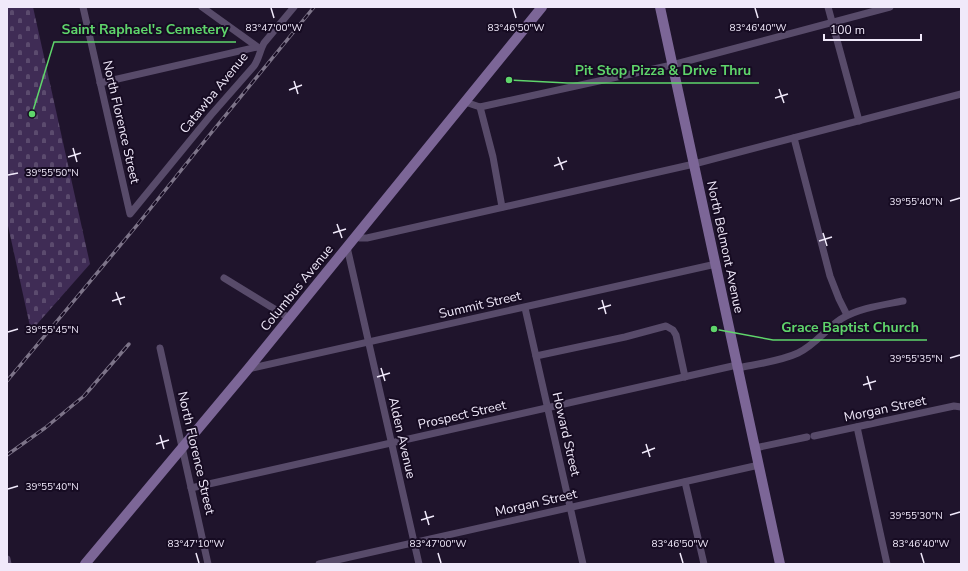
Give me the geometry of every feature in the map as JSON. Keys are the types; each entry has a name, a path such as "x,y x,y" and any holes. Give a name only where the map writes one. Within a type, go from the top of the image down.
{"street":[{"name":"North Florence Street","path":"83,7 130,214 148,192"},
{"path":"202,7 259,48"},
{"name":"Catawba Avenue","path":"148,192 211,115 254,66 259,57 259,48 294,7"},
{"name":"Columbus Avenue","path":"85,564 248,369 542,7"},
{"name":"North Belmont Avenue","path":"660,7 739,367 780,564"},
{"path":"828,7 859,121"},
{"path":"465,102 480,107 672,65 890,7"},
{"path":"100,83 259,48"},
{"path":"356,236 360,238 367,238 694,164 961,94"},
{"path":"480,107 493,157 502,207"},
{"path":"794,138 830,276 847,315 903,301"},
{"name":"Alden Avenue","path":"347,247 418,564"},
{"name":"Summit Street","path":"248,369 716,264"},
{"path":"224,278 289,318"},
{"name":"Howard Street","path":"525,308 583,564"},
{"name":"Prospect Street","path":"191,488 685,377 797,354 816,342 847,315"},
{"path":"536,356 624,337 666,326 673,330 676,335 685,377"},
{"name":"North Florence Street","path":"160,348 208,564"},
{"name":"Morgan Street","path":"755,448 954,406 961,406"},
{"path":"857,427 887,564"},
{"name":"Morgan Street","path":"319,564 759,465"},
{"path":"685,482 704,564"},
{"path":"7,559 8,564"}],"green space":[{"path":"7,7 33,7 90,264 31,331 7,221"}],"railway":[{"path":"7,381 138,224 314,7"},
{"path":"7,455 45,428 84,396 129,344"}],"place":[{"name":"Pit Stop Pizza & Drive Thru","path":"509,80"},
{"name":"Saint Raphael's Cemetery","path":"32,114"},
{"name":"Grace Baptist Church","path":"714,329"}]}
